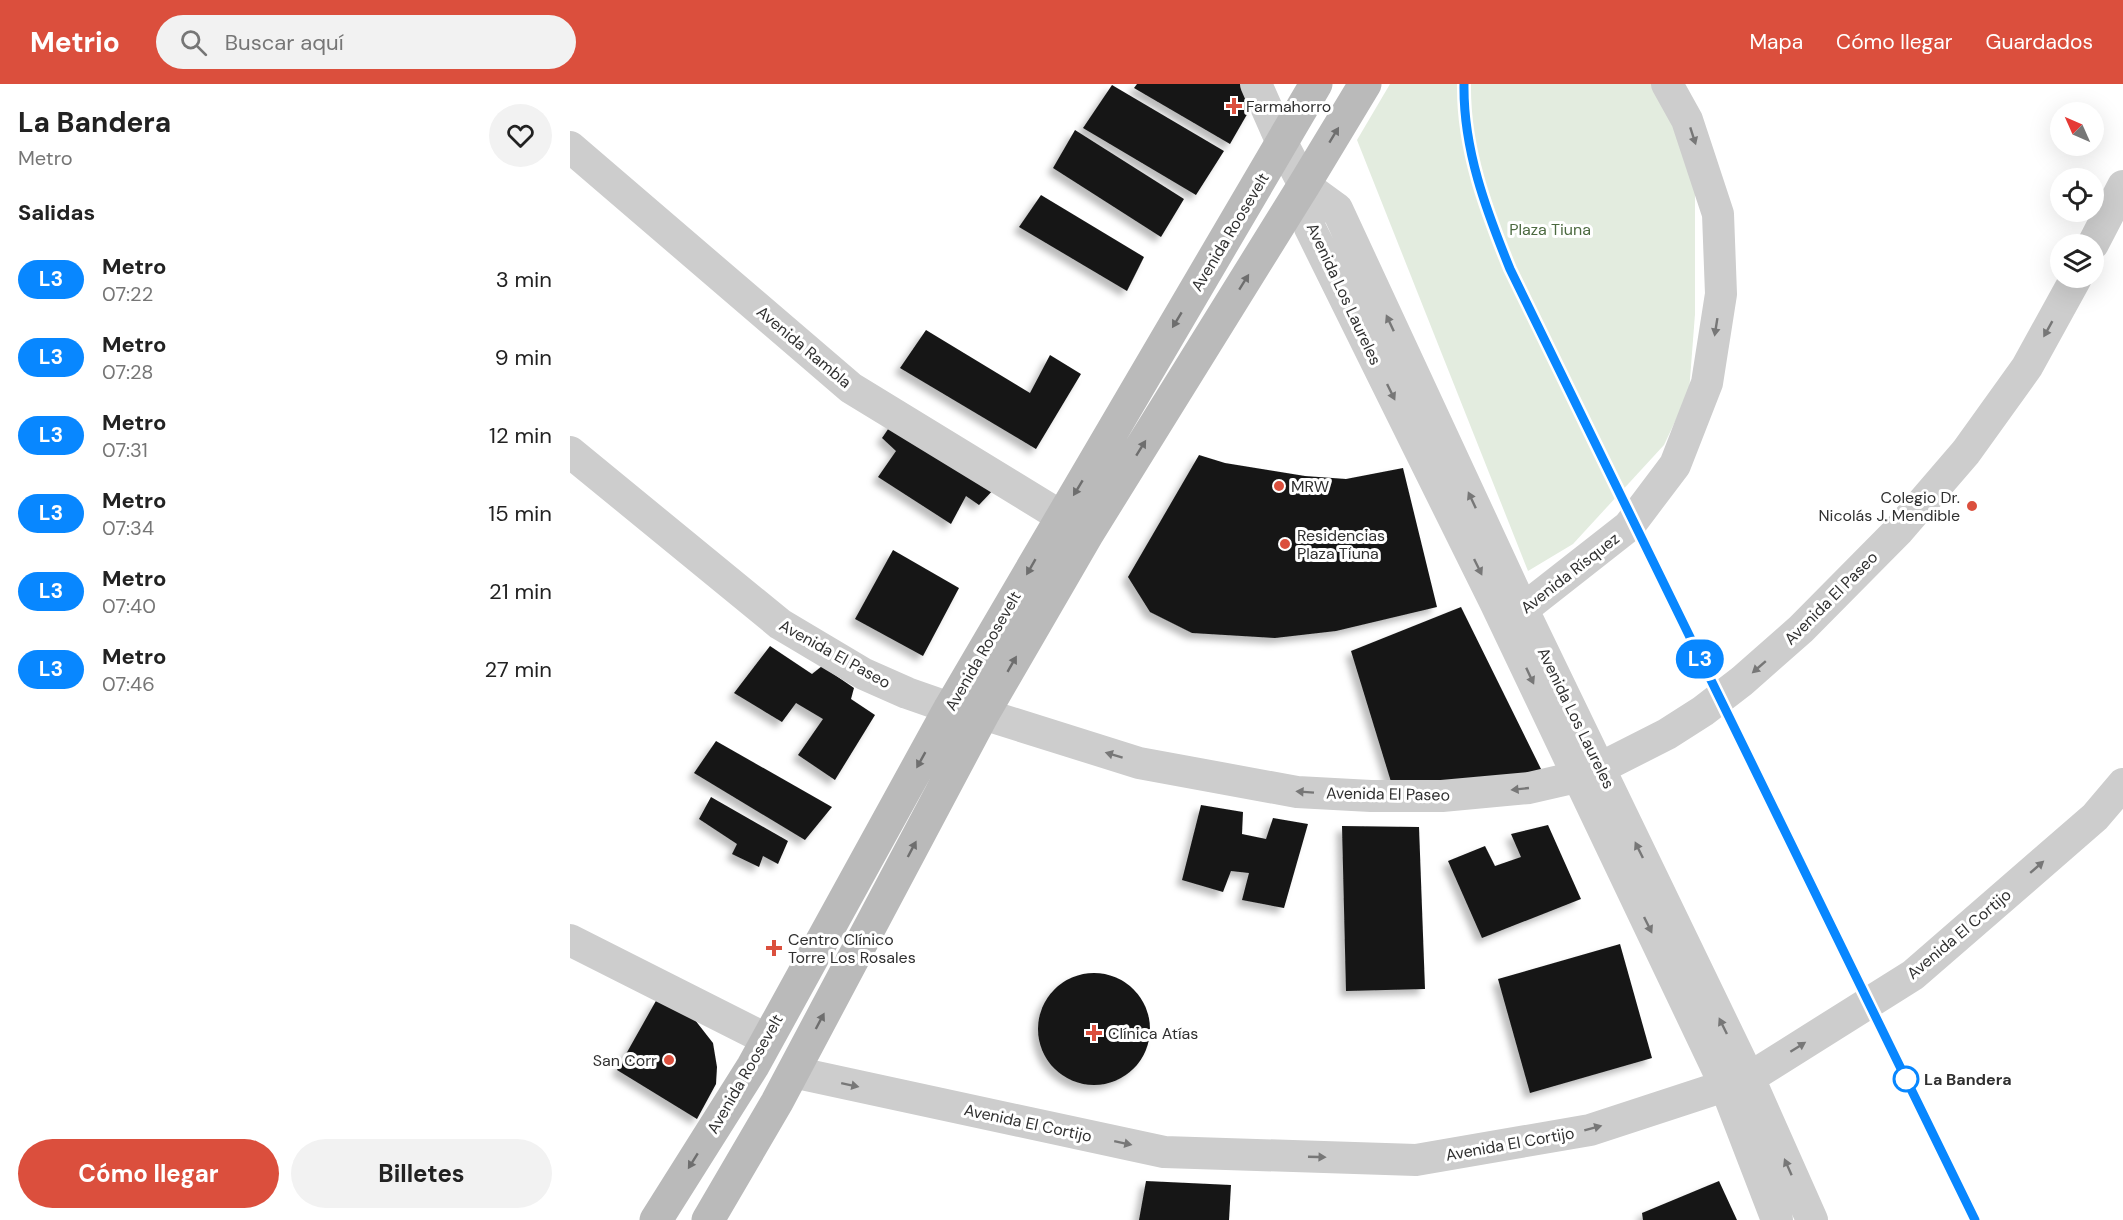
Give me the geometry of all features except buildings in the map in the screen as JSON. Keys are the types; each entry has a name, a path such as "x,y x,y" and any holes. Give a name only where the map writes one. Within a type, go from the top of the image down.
{"street":[{"path":"1256,84 1282,143"},
{"name":"Avenida Roosevelt","path":"656,1220 759,1052 950,708 1316,84"},
{"name":"Avenida Roosevelt","path":"708,1220 793,1072 983,714 1088,533 1365,84"},
{"name":"Avenida Rísquez","path":"1514,617 1629,526 1675,465 1707,383 1721,294 1718,214 1687,120 1667,84"},
{"name":"Avenida Los Laureles","path":"1282,143 1304,185 1310,228 1514,617 1737,1082 1812,1220"},
{"name":"Avenida Rambla","path":"570,147 851,388 1088,533"},
{"path":"2098,234 2123,186"},
{"name":"Avenida El Paseo","path":"570,452 780,624 864,674 907,693 950,708 983,714 1140,763 1297,792 1371,796 1442,796 1528,788 1589,773 1667,734 1703,711 1774,653 1853,578 1898,531 1966,452 2027,367 2070,288"},
{"name":"Avenida El Cortijo","path":"793,1072 1164,1152 1416,1160 1590,1130 1737,1082 1913,975 2095,817 2123,784"},
{"path":"570,940 759,1052 743,1127"},
{"path":"688,1220 743,1127 793,1072"},
{"name":"Avenida Los Laureles","path":"1737,1082 1778,1220"}],"green space":[{"name":"Plaza Tiuna","path":"1390,84 1662,84 1695,189 1695,314 1689,392 1664,445 1573,544 1528,571 1357,140"}],"metro line":[{"name":"L3","path":"1464,84 1464,103 1471,153 1486,209 1510,269 1975,1220"}],"place":[{"name":"Farmahorro","path":"1234,106"},
{"name":"MRW","path":"1279,486"},
{"name":"Colegio Dr. Nicolás J. Mendible","path":"1972,506"},
{"name":"Residencias Plaza Tiuna","path":"1285,544"},
{"name":"Centro Clínico Torre Los Rosales","path":"774,948"},
{"name":"Clínica Atías","path":"1094,1033"},
{"name":"San Corr","path":"669,1060"},
{"name":"La Bandera","path":"1906,1079"}]}
